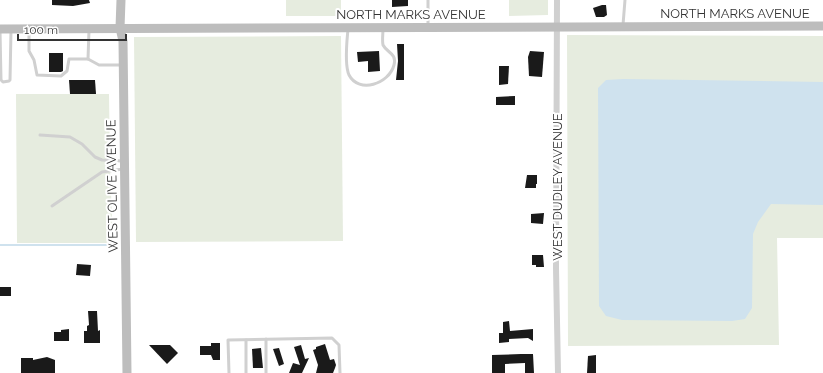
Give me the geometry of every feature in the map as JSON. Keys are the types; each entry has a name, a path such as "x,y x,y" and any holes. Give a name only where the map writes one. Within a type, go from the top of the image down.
{"main road":[{"name":"WEST OLIVE AVENUE","path":"121,0 120,28 123,41 127,373"},
{"name":"NORTH MARKS AVENUE","path":"0,29 823,26"}],"street":[{"name":"WEST DUDLEY AVENUE","path":"557,0 556,268 558,373"}],"lane":[{"path":"428,0 428,27"},
{"path":"623,26 625,0"},
{"path":"348,27 348,71 354,81 365,85 382,82 387,78 394,64 392,53 387,50 383,44 383,27"},
{"path":"0,29 1,80 3,82 9,82 10,80 11,29"},
{"path":"29,29 29,51 34,60 37,75 61,76 67,71 69,59 88,59 99,65 123,65"},
{"path":"88,59 89,29"},
{"path":"40,135 70,137 82,144 95,157 125,165"},
{"path":"52,206 102,172 125,165"},
{"path":"228,373 228,340 332,338 339,345 340,373"},
{"path":"266,339 266,373"},
{"path":"246,340 246,373"}],"shaded area":[{"path":"286,0 341,0 341,16 286,16"},
{"path":"509,0 548,0 548,15 509,16"},
{"path":"567,35 823,36 823,238 777,238 779,345 568,346"},
{"path":"341,36 343,241 136,242 134,37"},
{"path":"16,94 109,94 113,243 17,243"}],"water":[{"path":"606,80 823,82 823,205 771,204 758,222 753,234 752,308 745,319 732,321 622,320 606,316 599,306 598,88"}],"building":[{"path":"52,0 89,0 90,3 73,6 52,5"},
{"path":"392,0 408,0 408,6 392,7"},
{"path":"606,5 607,15 604,17 596,17 593,8"},
{"path":"397,44 404,44 404,80 396,80 398,61"},
{"path":"379,51 380,71 368,72 368,61 358,62 357,52"},
{"path":"530,51 544,52 542,77 529,76 528,57"},
{"path":"49,53 63,53 63,71 49,72"},
{"path":"499,66 509,66 508,84 499,85"},
{"path":"69,80 95,80 96,94 70,94"},
{"path":"515,96 515,105 496,105 496,97"},
{"path":"527,175 537,175 536,188 525,188"},
{"path":"544,213 543,224 531,223 531,214"},
{"path":"532,255 543,255 544,267 536,267 536,265 532,265"},
{"path":"77,264 91,265 90,276 76,275"},
{"path":"0,287 11,287 11,296 0,296"},
{"path":"88,311 97,311 98,331 100,330 100,343 84,343 84,331 87,331 87,326 89,325"},
{"path":"509,321 510,331 533,329 533,341 528,338 509,339 509,342 499,343 499,333 503,333 503,322"},
{"path":"69,329 69,341 54,341 54,332 61,332 61,330"},
{"path":"211,343 220,343 220,360 213,360 211,355 200,355 200,346 211,346"},
{"path":"325,344 330,360 334,359 336,365 333,373 316,373 318,365 313,350 316,349 316,347"},
{"path":"149,345 170,345 178,353 167,364"},
{"path":"301,345 305,359 309,358 302,373 289,373 293,363 300,365 294,347"},
{"path":"261,348 263,368 253,368 252,349"},
{"path":"279,348 284,364 279,366 273,349"},
{"path":"533,354 534,373 525,373 525,363 505,364 505,373 492,373 492,355"},
{"path":"596,355 596,373 587,373 588,356"},
{"path":"47,357 55,360 55,373 21,373 21,358 33,358 33,360"}],"waterway":[{"path":"0,245 112,245"}]}
